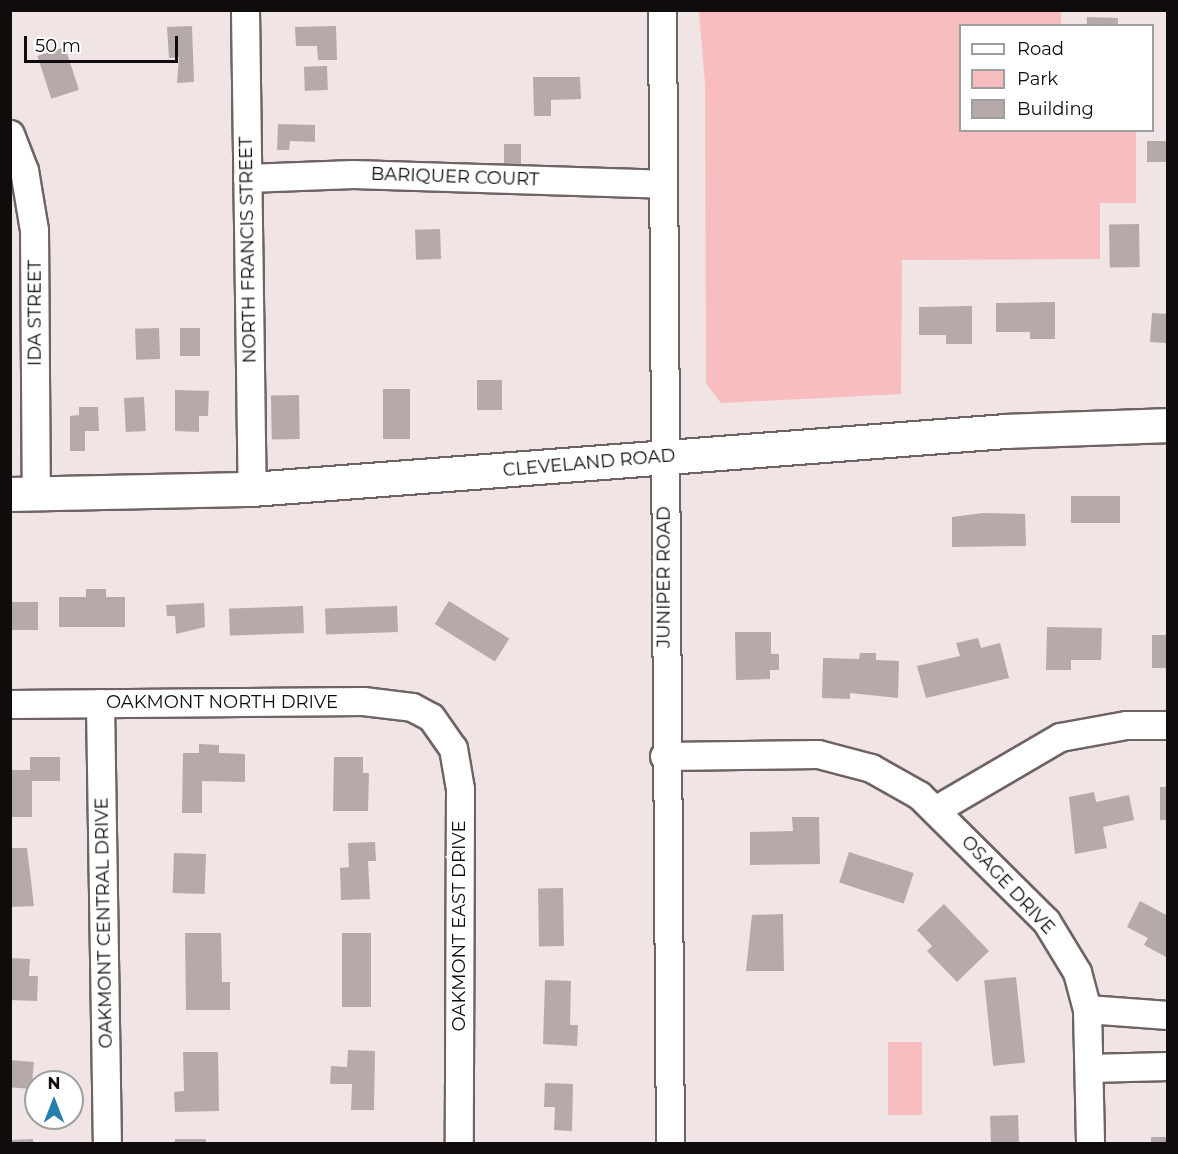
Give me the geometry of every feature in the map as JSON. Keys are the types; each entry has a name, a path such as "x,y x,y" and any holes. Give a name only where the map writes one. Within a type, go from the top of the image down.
{"main road":[{"name":"CLEVELAND ROAD","path":"23,494 252,489 1006,431 1167,425"}],"street":[{"name":"NORTH FRANCIS STREET","path":"245,10 252,489"},
{"name":"JUNIPER ROAD","path":"662,10 664,756 670,1143"},
{"name":"IDA STREET","path":"10,134 24,170 34,230 23,494"},
{"name":"BARIQUER COURT","path":"247,178 352,174 663,184"},
{"name":"OAKMONT NORTH DRIVE","path":"10,704 363,701 412,707 431,717"},
{"name":"OAKMONT CENTRAL DRIVE","path":"100,703 107,1143"},
{"name":"OAKMONT EAST DRIVE","path":"431,717 453,748 460,789 459,1143"},
{"path":"935,810 1060,737 1126,725 1167,725"},
{"name":"OSAGE DRIVE","path":"664,756 790,753 838,758 894,779 935,810 1046,921 1077,972 1087,1009 1090,1143"},
{"path":"1087,1009 1167,1016"},
{"path":"1089,1068 1167,1066"}],"green space":[{"path":"699,11 1061,11 1061,24 959,24 959,132 1136,132 1136,203 1100,203 1100,259 902,260 901,394 721,403 706,383 705,84"},
{"path":"888,1042 922,1042 922,1115 888,1115"}],"building":[{"path":"1087,17 1118,18 1118,24 1087,24"},
{"path":"192,26 194,82 177,83 179,57 169,58 167,27"},
{"path":"336,26 337,60 318,60 317,46 296,46 295,27"},
{"path":"65,47 79,90 51,99 37,56"},
{"path":"327,66 328,90 305,91 304,67"},
{"path":"533,77 580,77 581,99 551,100 551,116 534,116"},
{"path":"278,124 315,125 315,142 290,141 289,150 277,150"},
{"path":"1147,141 1168,141 1168,162 1147,162"},
{"path":"504,144 521,144 521,165 504,165"},
{"path":"1139,224 1140,267 1110,268 1109,225"},
{"path":"440,229 441,259 416,260 415,230"},
{"path":"1055,302 1055,339 1030,339 1030,332 996,332 996,303"},
{"path":"972,306 972,344 946,344 946,335 919,335 919,307"},
{"path":"1152,313 1168,314 1166,343 1150,342"},
{"path":"159,328 160,359 136,360 135,329"},
{"path":"180,328 200,328 200,356 180,356"},
{"path":"477,380 502,380 502,410 477,410"},
{"path":"383,389 410,389 410,439 383,439"},
{"path":"175,390 209,391 208,416 199,416 199,432 175,431"},
{"path":"271,395 299,395 300,439 272,439"},
{"path":"144,397 146,431 126,432 124,398"},
{"path":"79,407 98,407 99,431 85,431 85,451 70,451 70,416 79,415"},
{"path":"1071,496 1120,496 1120,523 1071,523"},
{"path":"983,513 1025,514 1026,546 952,547 952,517"},
{"path":"86,589 106,589 106,597 125,597 125,627 59,627 59,597 86,597"},
{"path":"449,601 509,639 495,662 435,624"},
{"path":"10,602 38,602 38,630 10,630"},
{"path":"204,603 205,627 176,634 175,616 167,616 166,605"},
{"path":"303,606 304,633 230,636 229,609"},
{"path":"397,606 398,632 326,634 325,609"},
{"path":"1047,627 1102,628 1101,660 1071,660 1071,670 1046,670"},
{"path":"735,632 771,632 771,654 779,654 779,670 770,670 770,679 736,680"},
{"path":"1152,635 1168,635 1168,668 1152,668"},
{"path":"978,638 981,648 1000,643 1009,678 926,698 917,666 960,656 956,643"},
{"path":"860,653 876,653 876,660 899,661 898,698 850,693 850,699 822,698 823,658 859,659"},
{"path":"199,744 219,745 219,753 245,754 245,782 202,781 202,813 182,813 183,753 199,753"},
{"path":"30,757 60,757 60,781 32,781 32,817 10,817 10,770 30,770"},
{"path":"334,757 363,757 363,773 369,773 368,811 333,811"},
{"path":"1160,787 1168,787 1168,820 1160,820"},
{"path":"1094,792 1096,802 1129,795 1134,820 1103,827 1107,848 1075,854 1069,797"},
{"path":"792,817 819,817 820,864 750,865 750,832 793,831"},
{"path":"375,842 376,861 368,861 370,899 341,900 340,868 349,867 348,843"},
{"path":"10,848 27,848 34,906 10,907"},
{"path":"849,852 914,873 904,903 839,882"},
{"path":"174,853 206,854 205,894 173,893"},
{"path":"538,888 563,888 564,946 539,946"},
{"path":"1140,901 1168,916 1168,958 1144,945 1148,938 1127,927"},
{"path":"944,904 989,951 957,982 927,951 932,946 917,930"},
{"path":"783,914 784,971 746,971 752,915"},
{"path":"185,933 221,933 222,982 230,982 230,1010 186,1010"},
{"path":"342,933 371,933 371,1007 342,1007"},
{"path":"10,958 30,959 29,976 38,976 37,1001 10,1000"},
{"path":"1016,977 1025,1063 993,1066 984,980"},
{"path":"545,980 571,981 570,1025 578,1025 577,1046 543,1044"},
{"path":"348,1050 375,1051 374,1110 351,1110 352,1084 330,1084 331,1066 347,1067"},
{"path":"183,1052 218,1052 219,1111 175,1112 174,1092 184,1091"},
{"path":"10,1060 34,1062 33,1070 24,1070 24,1088 10,1087"},
{"path":"545,1083 573,1084 572,1131 554,1130 555,1107 544,1107"},
{"path":"1018,1115 1019,1144 991,1144 990,1116"},
{"path":"1151,1137 1168,1137 1168,1144 1151,1144"},
{"path":"33,1139 33,1144 10,1144 10,1140"},
{"path":"175,1139 206,1139 206,1144 175,1144"}]}
